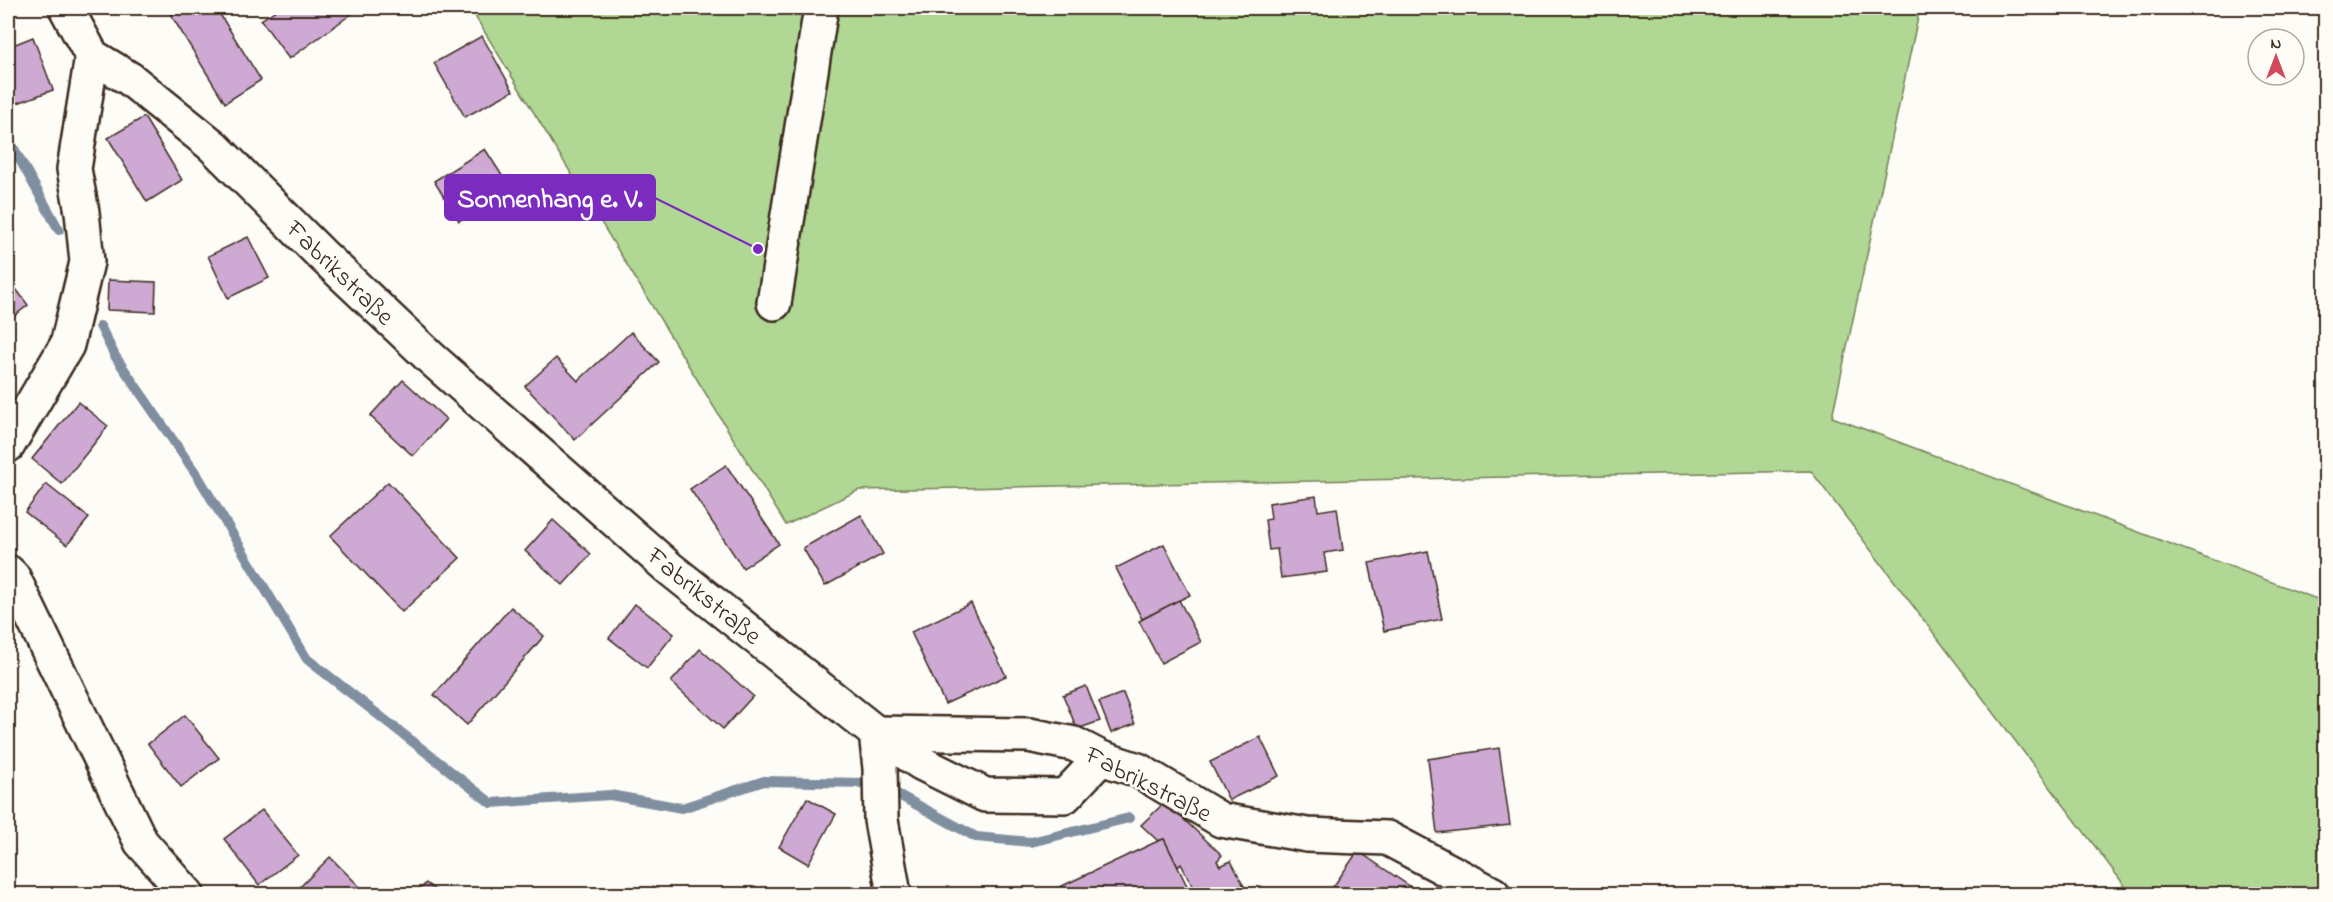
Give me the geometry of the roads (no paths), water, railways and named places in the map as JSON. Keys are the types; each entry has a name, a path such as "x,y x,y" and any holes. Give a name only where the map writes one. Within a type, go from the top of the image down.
{"street":[{"path":"8,445 67,345 87,262 82,212 74,169 92,56 66,8"},
{"path":"774,303 821,8"},
{"name":"Fabrikstraße","path":"92,56 130,79 213,146 321,254 432,359 669,568 876,733 1029,735 1074,744 1101,758 1138,770 1221,820 1307,835 1387,838 1493,894"},
{"path":"8,572 70,691 141,843 187,894"},
{"path":"876,733 921,763 985,795 1065,796 1101,758"},
{"path":"876,733 880,768 880,820 894,894"}],"waterway":[{"path":"8,138 59,230"},
{"path":"100,326 115,356 199,478 307,659 491,803 610,795 682,808 764,781 864,783 897,794 976,837 1031,842 1129,818"}],"place":[{"name":"Sonnenhang e. V.","path":"758,249"}]}
